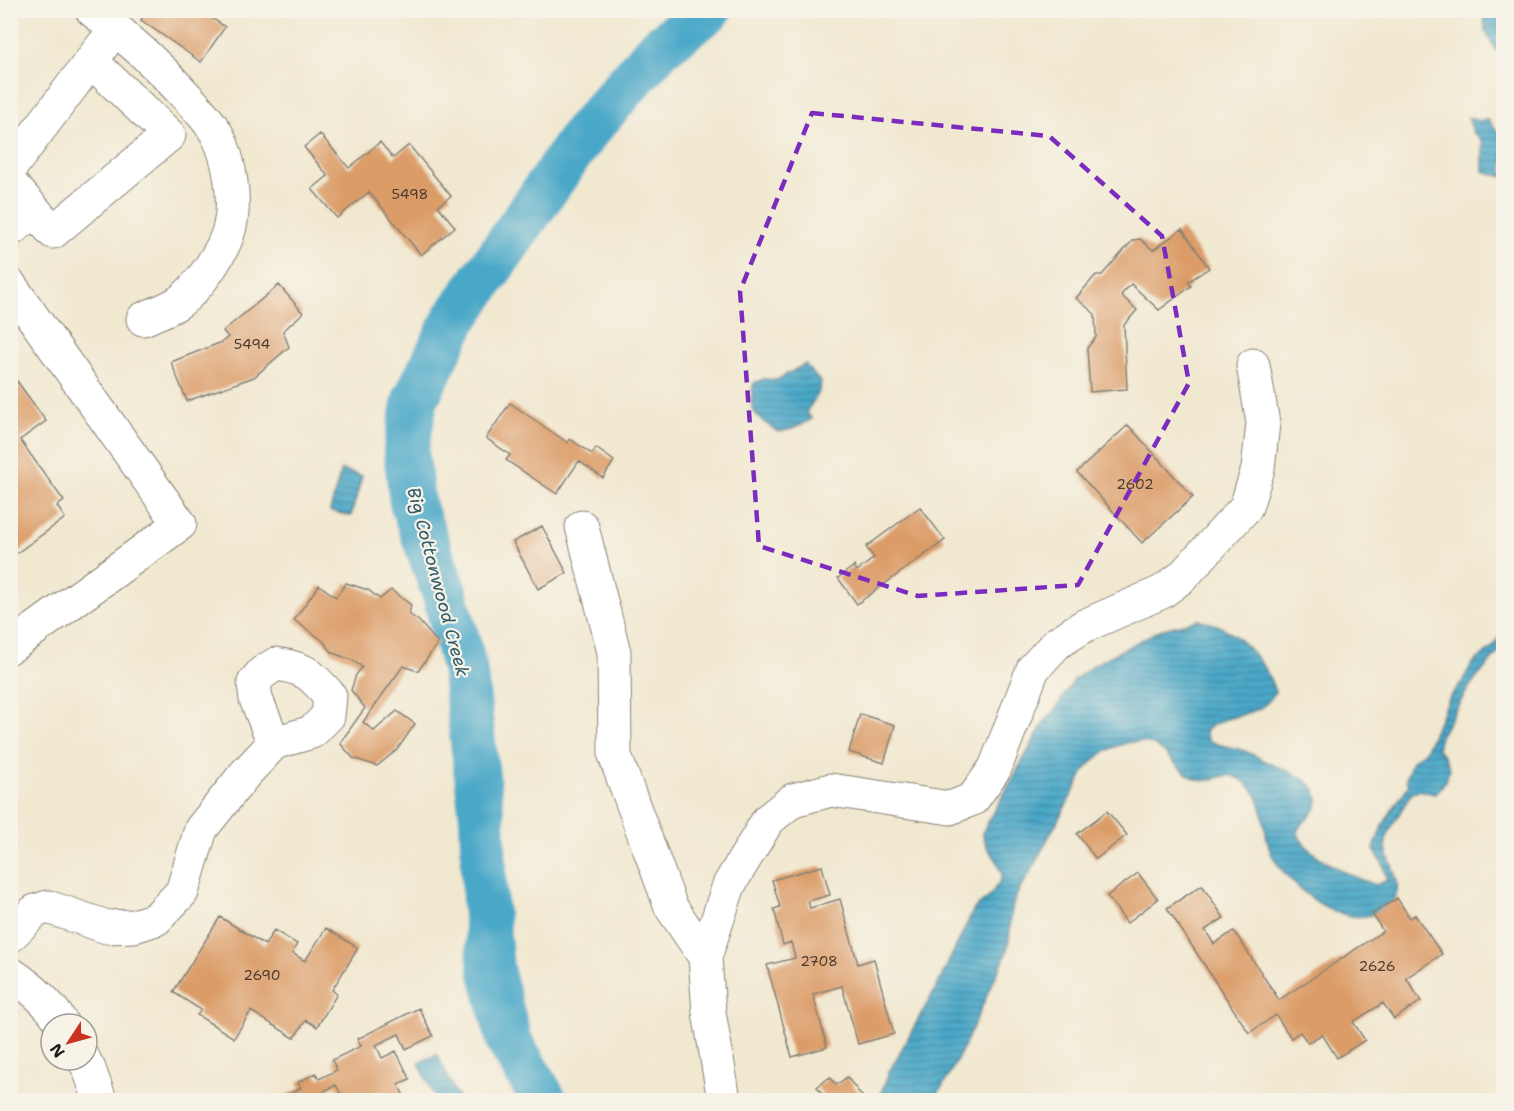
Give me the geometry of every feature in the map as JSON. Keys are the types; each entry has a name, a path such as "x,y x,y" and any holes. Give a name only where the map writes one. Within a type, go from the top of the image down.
{"street":[{"path":"10,168 91,61 104,19 169,77 203,115 219,137 228,168 234,200 230,227 200,282 177,303 143,319"},
{"path":"10,183 23,221 53,232 169,135 91,61"},
{"path":"10,285 180,524 10,647"},
{"path":"724,1101 709,1012 705,957 729,885 768,820 793,800 831,790 950,808 973,798 995,768 1033,669 1057,643 1084,626 1162,592 1182,577 1246,507 1258,469 1263,423 1254,365"},
{"path":"582,527 614,652 615,756 671,907 705,957"},
{"path":"10,936 35,911 48,907 107,927 134,926 156,919 182,892 201,829 245,774 274,743"},
{"path":"10,974 23,982 53,1012"},
{"path":"90,1072 100,1101"}],"highlighted area":[{"path":"812,113 1049,136 1162,236 1189,383 1078,585 918,596 759,546 740,291"}],"water":[{"path":"1487,11 1503,11 1503,61 1486,30 1484,23"},
{"path":"1468,117 1478,121 1488,119 1497,131 1501,133 1503,131 1503,177 1483,171 1483,142 1473,132"},
{"path":"805,364 821,383 818,394 806,412 812,419 792,429 778,432 764,422 752,407 754,383 764,379 777,380"},
{"path":"341,470 362,476 351,516 330,511"},
{"path":"1198,620 1223,628 1246,646 1264,668 1275,692 1269,701 1252,712 1214,724 1205,731 1208,740 1239,749 1307,782 1317,794 1318,801 1315,809 1297,831 1301,840 1309,849 1330,864 1376,885 1388,880 1382,862 1374,850 1388,816 1409,785 1406,779 1412,761 1425,751 1450,697 1472,664 1493,647 1503,630 1503,647 1469,687 1440,736 1437,748 1450,769 1444,783 1434,794 1419,790 1412,793 1389,832 1387,853 1397,887 1396,896 1391,905 1379,913 1357,916 1342,914 1327,908 1301,890 1272,855 1259,802 1250,787 1242,780 1235,776 1203,781 1196,779 1152,745 1143,742 1123,744 1103,753 1086,768 1018,893 1012,909 1007,950 1003,961 956,1062 934,1100 878,1100 889,1072 938,984 974,909 988,898 1001,880 1002,874 996,859 988,849 982,833 1045,721 1053,713 1074,680 1094,665 1160,630"},
{"path":"437,1054 459,1100 436,1100 419,1063"}],"building":[{"path":"147,10 213,10 209,16 225,27 201,62 141,20"},
{"path":"320,134 349,168 380,142 393,158 409,145 451,196 438,206 455,227 421,255 369,192 337,218 312,189 328,176 304,147"},
{"path":"1182,229 1209,268 1188,282 1191,286 1159,310 1131,284 1121,295 1137,310 1124,325 1127,389 1090,392 1087,348 1096,337 1095,314 1076,298 1096,275 1102,275 1133,240 1140,239 1153,250"},
{"path":"279,285 303,313 283,331 289,347 254,377 187,401 171,362 222,342 228,337 223,331"},
{"path":"17,381 46,421 20,440 64,501 57,506 65,518 10,558 10,385"},
{"path":"510,403 568,443 570,439 592,454 596,448 614,461 603,478 579,461 557,494 506,460 510,455 486,438"},
{"path":"1128,425 1193,497 1142,543 1077,472"},
{"path":"920,507 945,540 857,604 838,578 854,566 857,571 874,558 866,547"},
{"path":"542,526 567,573 538,589 513,542"},
{"path":"346,583 368,590 380,599 391,590 411,605 409,614 419,621 438,643 418,671 403,666 363,722 374,731 397,711 415,724 397,750 377,766 353,758 340,743 365,708 351,690 356,675 362,667 352,660 333,653 322,640 294,620 319,585 336,597"},
{"path":"860,714 895,725 884,763 849,752"},
{"path":"1107,811 1127,835 1096,859 1077,834"},
{"path":"822,866 830,895 808,901 810,908 840,899 858,964 874,959 894,1034 858,1044 842,986 813,994 827,1047 792,1057 767,965 795,958 791,942 783,945 774,909 780,907 772,880"},
{"path":"1138,873 1158,899 1127,923 1107,896"},
{"path":"1202,885 1224,918 1205,930 1214,944 1234,931 1279,1000 1383,931 1372,914 1397,898 1410,918 1415,915 1442,954 1406,978 1421,1001 1394,1019 1383,1003 1353,1022 1365,1040 1337,1058 1322,1034 1308,1043 1300,1032 1291,1038 1276,1015 1249,1033 1167,908"},
{"path":"220,917 265,945 274,930 297,944 292,953 305,961 326,928 358,948 332,990 337,994 317,1027 306,1020 294,1038 251,1011 234,1038 197,1015 201,1010 173,992"},
{"path":"419,1008 433,1036 406,1049 399,1034 376,1045 382,1058 396,1051 410,1079 398,1084 406,1100 344,1100 336,1085 324,1091 329,1100 276,1100 301,1088 298,1082 316,1073 319,1079 337,1070 332,1060 361,1046 357,1039"},
{"path":"830,1077 836,1085 847,1077 865,1100 816,1100 823,1095 817,1087"}],"waterway":[{"name":"Big Cottonwood Creek","path":"544,1100 509,1041 491,969 485,904 482,818 464,666 445,595 412,502 406,450 415,400 455,319 584,134 658,49 709,10"}]}
